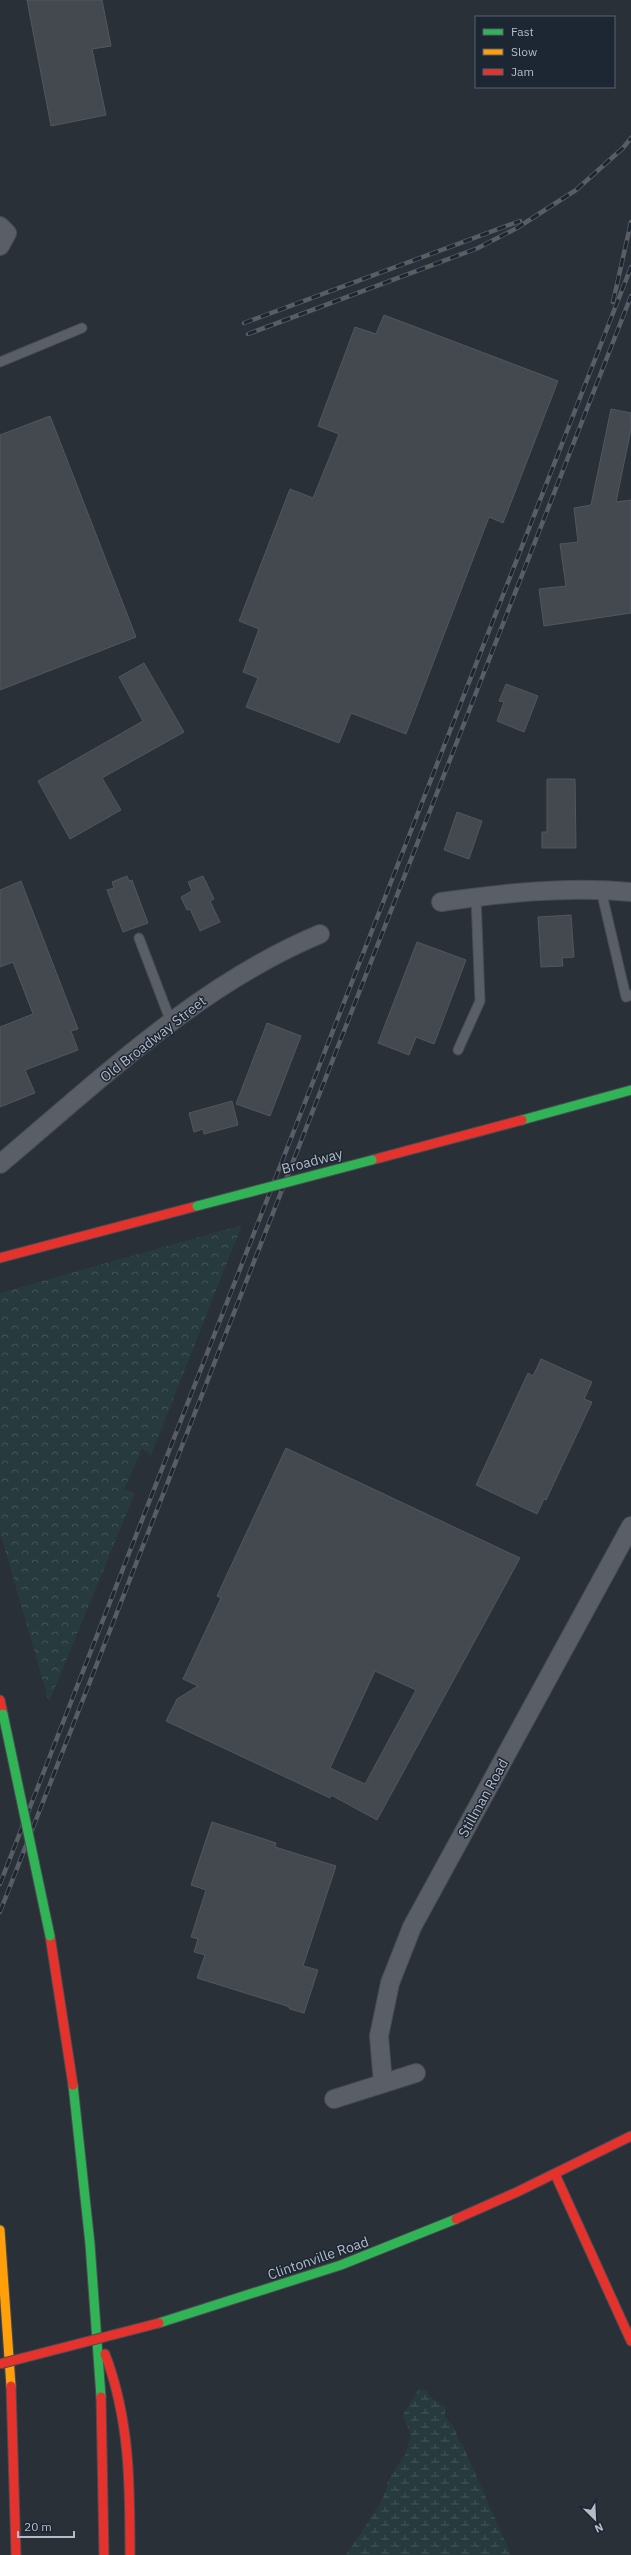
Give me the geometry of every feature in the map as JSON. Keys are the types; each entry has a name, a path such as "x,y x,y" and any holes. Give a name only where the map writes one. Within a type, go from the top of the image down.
{"main road":[{"name":"Broadway","path":"0,1258 631,1090"},
{"path":"0,1700 50,1936 80,2132 99,2342 104,2555"},
{"name":"Clintonville Road","path":"0,2364 159,2323 234,2301 365,2256 464,2216 555,2174 631,2136"},
{"path":"555,2174 631,2341"},
{"path":"0,2230 10,2365 16,2555"},
{"path":"99,2342 118,2385 125,2420 130,2555"}],"street":[{"path":"441,902 537,891 601,890 631,892"},
{"name":"Old Broadway Street","path":"0,1164 171,1022 256,965 320,934"},
{"name":"Stillman Road","path":"384,2083 379,2036 390,1983 412,1927 631,1526"},
{"path":"334,2099 416,2073"}],"lane":[{"path":"0,362 82,328"},
{"path":"601,890 626,997 631,995"},
{"path":"458,1050 480,1001 476,897"},
{"path":"139,938 171,1022"}],"green space":[{"path":"242,1225 151,1455 142,1449 124,1489 135,1493 49,1702 0,1532 0,1293"},
{"path":"421,2389 427,2391 430,2397 445,2407 445,2417 454,2427 458,2439 464,2448 511,2555 346,2555 384,2496 388,2481 405,2455 411,2436 403,2415 418,2390"}],"building":[{"path":"27,0 102,0 111,46 92,49 106,115 51,126"},
{"path":"384,315 558,381 503,523 489,517 406,734 351,713 339,743 246,707 258,678 243,672 259,629 239,621 290,489 313,498 339,434 318,426 355,327 376,334"},
{"path":"611,409 631,413 631,429 616,502 631,500 631,613 544,626 539,589 566,586 560,544 578,542 574,508 591,505"},
{"path":"50,416 136,637 0,690 0,435"},
{"path":"144,663 184,732 102,778 121,810 70,839 38,781 143,721 119,677"},
{"path":"506,684 538,696 524,732 497,721 504,702 499,701"},
{"path":"547,779 575,779 576,848 542,848 542,832 547,832"},
{"path":"457,812 482,821 469,859 444,850"},
{"path":"127,876 129,881 132,880 148,923 123,932 107,890 114,888 112,882"},
{"path":"203,876 214,899 210,901 220,922 200,931 190,909 187,910 181,897 192,891 188,882"},
{"path":"21,881 78,1029 71,1031 78,1050 25,1070 35,1093 0,1107 0,1027 33,1014 13,962 0,967 0,890"},
{"path":"571,915 574,957 562,958 563,966 541,967 538,917"},
{"path":"417,942 466,960 434,1044 416,1037 409,1055 378,1043"},
{"path":"267,1023 301,1036 270,1116 236,1104"},
{"path":"232,1101 238,1125 204,1134 203,1129 194,1132 189,1113"},
{"path":"541,1359 592,1382 584,1399 592,1402 546,1500 544,1499 537,1514 476,1485 528,1373 533,1376"},
{"path":"286,1448 520,1558 377,1820 331,1795 330,1798 166,1721 177,1699 198,1686 183,1679 221,1598 217,1596","holes":["375,1671 416,1690 365,1784 330,1768"]},
{"path":"212,1822 276,1843 275,1847 336,1866 303,1966 318,1970 304,2013 290,2009 287,2006 197,1978 205,1955 194,1952 198,1939 191,1937 206,1890 191,1885"}],"railway":[{"path":"248,334 478,248 517,228 576,190 623,148 631,138"},
{"path":"244,323 520,221"},
{"path":"613,302 631,222"},
{"path":"0,1884 631,267"},
{"path":"0,1912 631,296"}],"traffic: fast":[{"path":"522,1120 631,1090"},
{"path":"197,1206 372,1160"},
{"path":"3,1714 50,1936"},
{"path":"73,2085 90,2244 101,2397"},
{"path":"159,2323 341,2265 456,2219"}],"traffic: slow":[{"path":"0,2230 11,2386"}],"traffic: jam":[{"path":"372,1160 522,1120"},
{"path":"0,1258 197,1206"},
{"path":"0,1700 3,1714"},
{"path":"50,1936 73,2085"},
{"path":"456,2219 517,2192 631,2136"},
{"path":"555,2174 631,2341"},
{"path":"0,2364 159,2323"},
{"path":"105,2354 113,2378 124,2428 129,2478 130,2555"},
{"path":"11,2386 16,2555"},
{"path":"101,2397 104,2555"}]}
